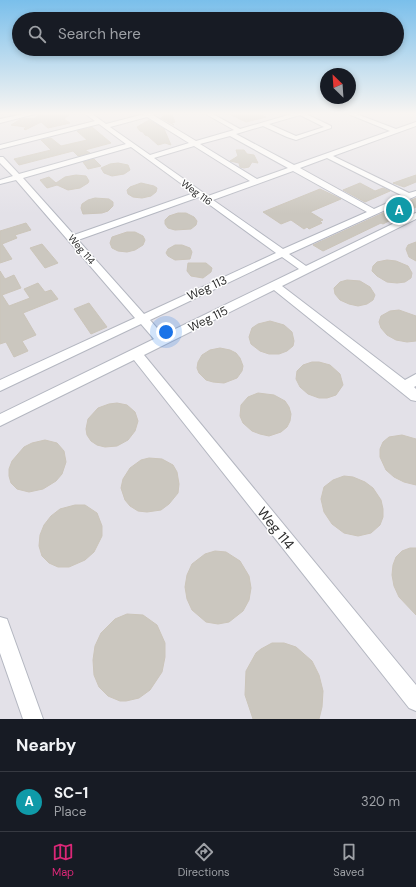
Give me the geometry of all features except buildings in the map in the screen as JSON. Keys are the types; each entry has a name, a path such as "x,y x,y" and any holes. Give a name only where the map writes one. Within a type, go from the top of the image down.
{"lane":[{"path":"0,182 126,147"},
{"name":"Weg 116","path":"134,147 307,271"},
{"path":"149,157 185,147"},
{"path":"198,147 255,181"},
{"path":"253,147 374,212"},
{"path":"72,239 255,181 353,147"},
{"path":"328,156 413,194"},
{"name":"Weg 114","path":"0,158 162,342"},
{"name":"Weg 113","path":"0,386 413,194"},
{"name":"Weg 115","path":"0,420 307,271 416,216"},
{"path":"276,286 416,396"},
{"name":"Weg 114","path":"136,354 416,701"},
{"path":"405,387 416,379"},
{"path":"0,626 32,719"}],"shaded area":[{"path":"0,147 416,147 416,719 0,719"}],"place":[{"name":"SC-1","path":"399,210"}]}
